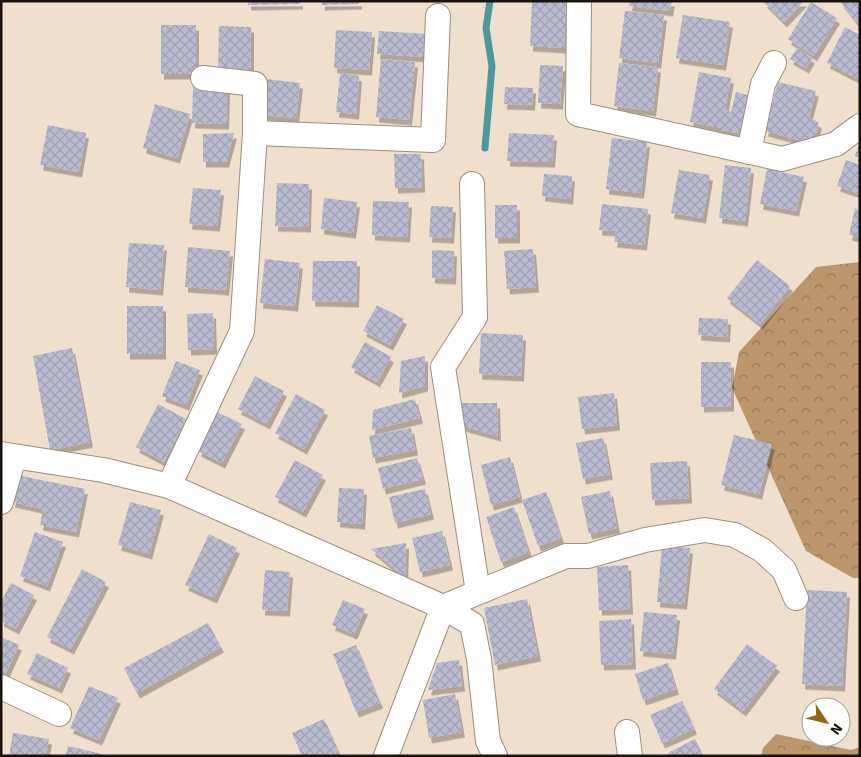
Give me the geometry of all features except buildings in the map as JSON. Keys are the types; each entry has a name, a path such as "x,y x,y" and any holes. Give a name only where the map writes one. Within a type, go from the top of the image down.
{"street":[{"path":"579,1 578,114 782,159 836,144 860,126"},
{"path":"255,133 433,140 438,16"},
{"path":"749,152 763,84 774,62"},
{"path":"170,486 242,331 255,133 255,84 203,78"},
{"path":"472,184 475,317 443,367 478,592"},
{"path":"1,502 7,455 103,470 170,486 444,607 472,624 479,659 488,741 495,756"},
{"path":"386,756 444,607 566,556 588,556 645,540 705,530 734,535 762,550 784,570 796,598"},
{"path":"1,687 59,714"},
{"path":"626,732 630,756"}],"green space":[{"path":"860,262 860,578 853,578 806,551 732,388 739,352 816,267"},
{"path":"776,734 801,739 801,747 837,747 851,750 860,747 860,756 761,756 763,748"}],"waterway":[{"path":"485,148 492,66 486,28 490,1"}]}
